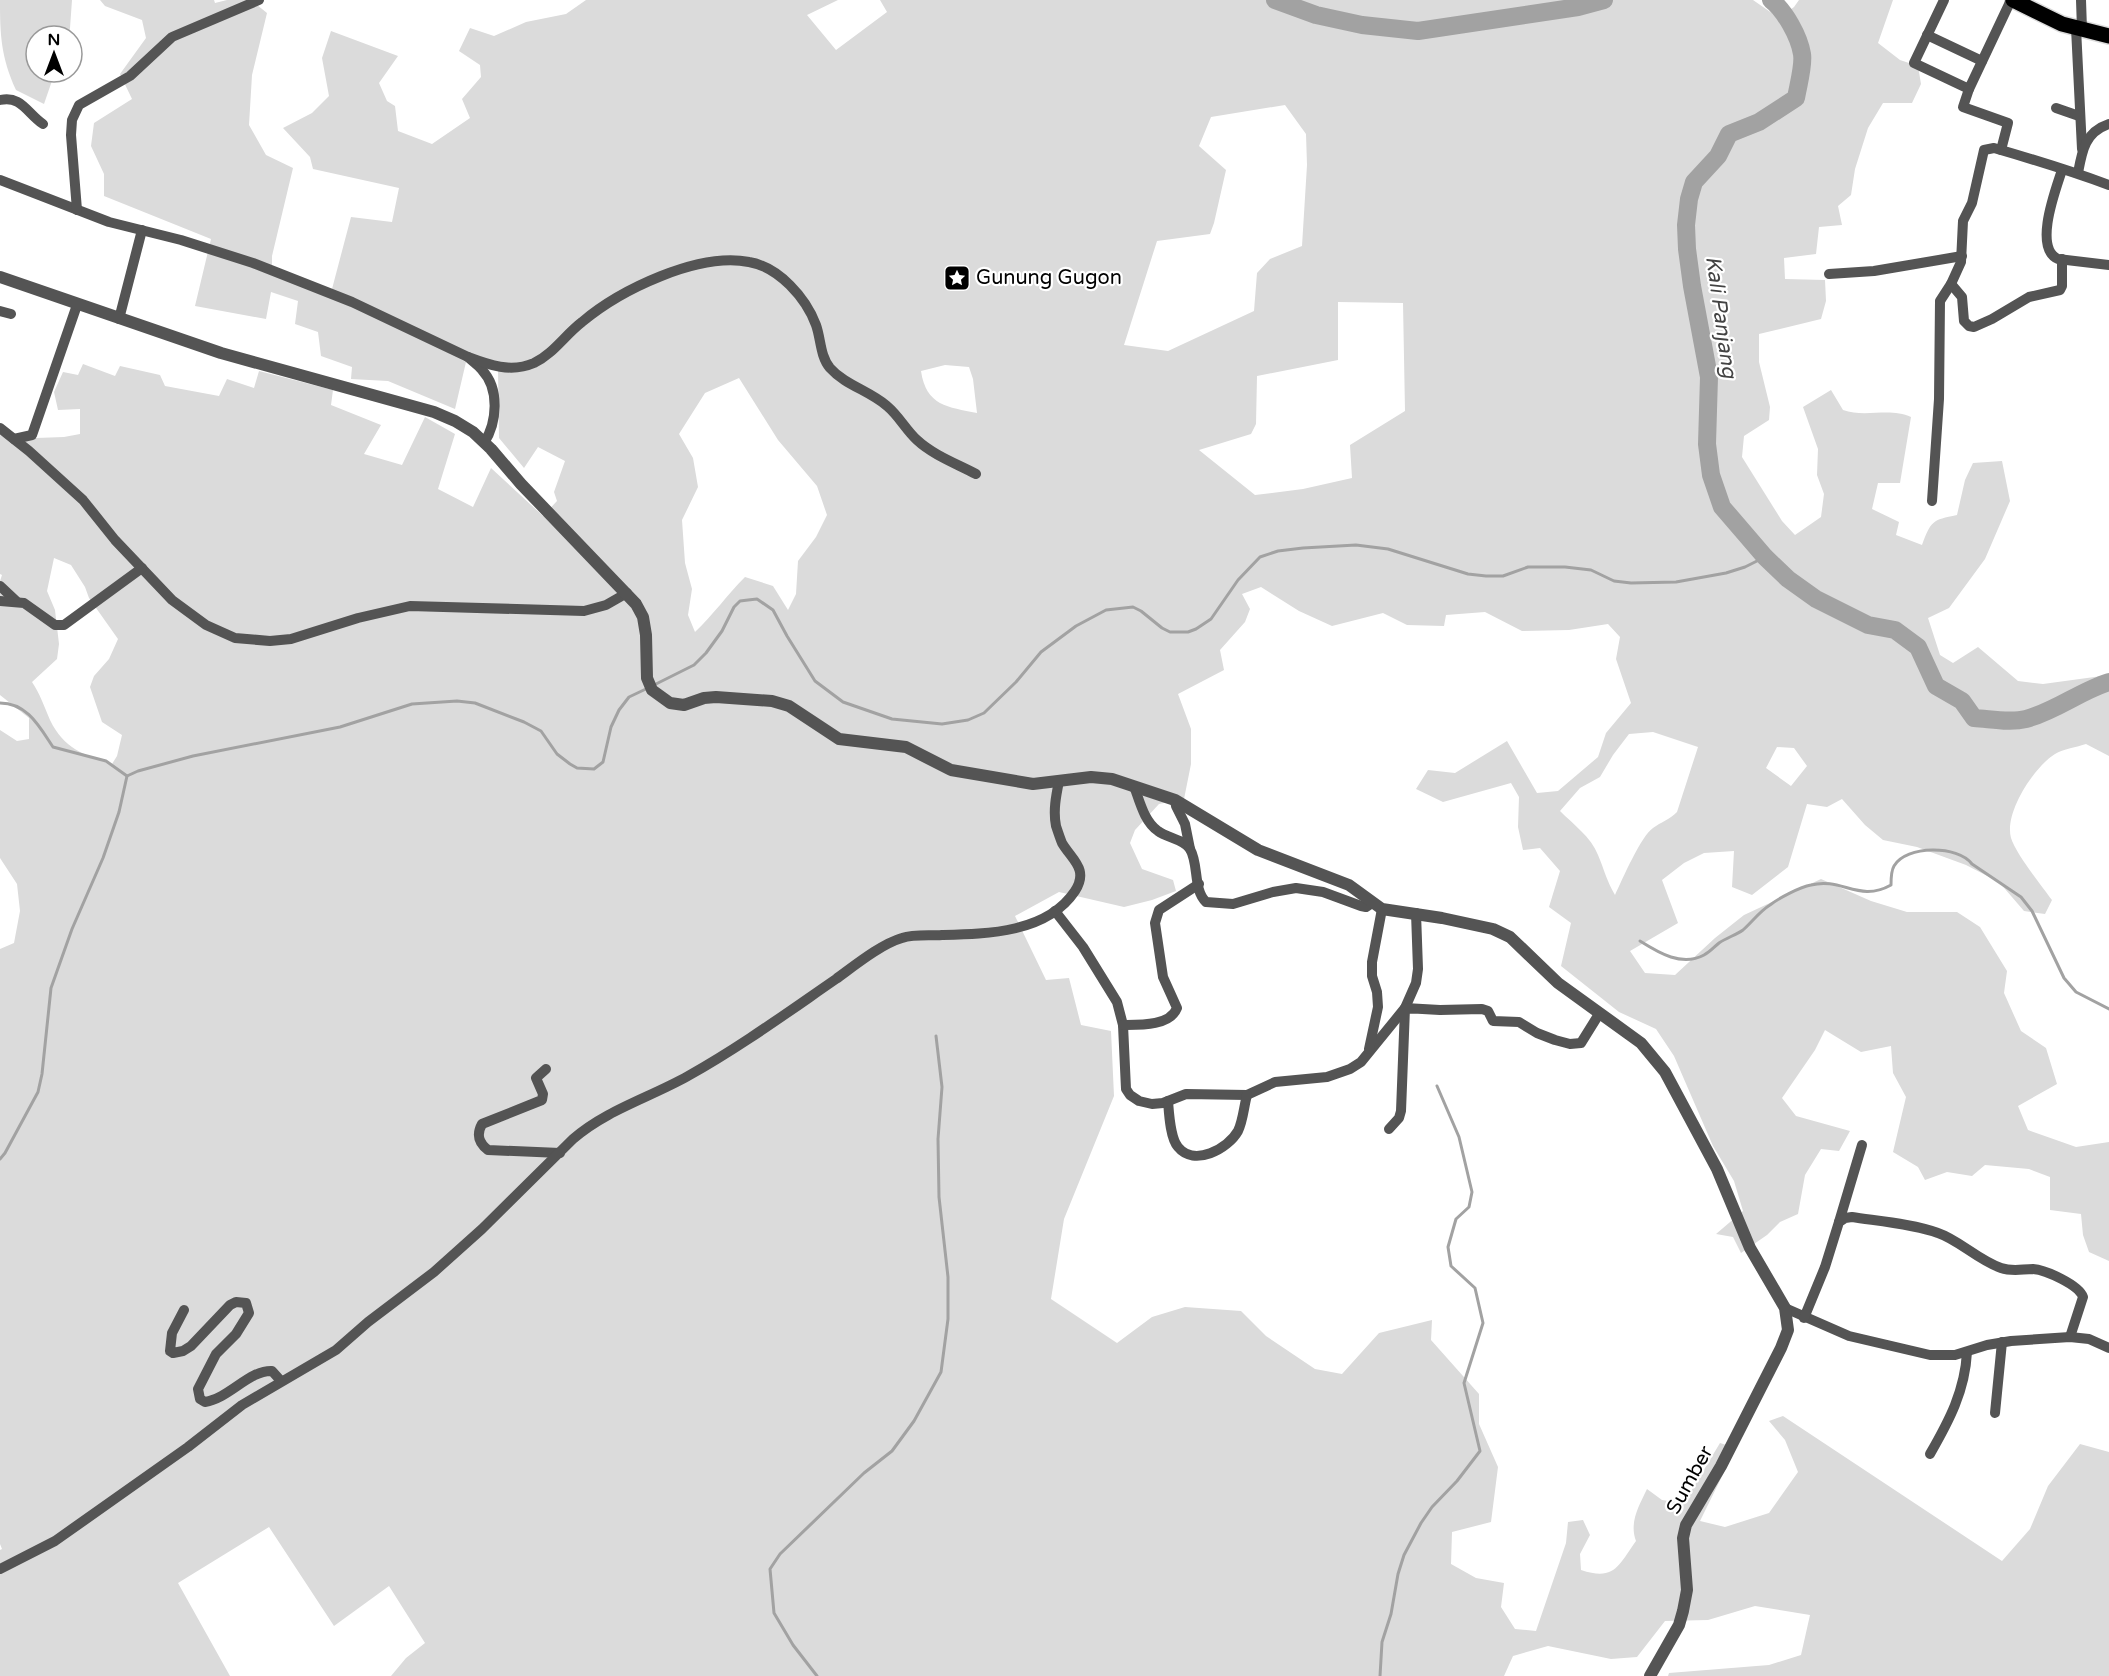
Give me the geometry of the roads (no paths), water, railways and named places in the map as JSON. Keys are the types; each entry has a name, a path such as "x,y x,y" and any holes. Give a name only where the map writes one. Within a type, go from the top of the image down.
{"main road":[{"path":"2012,0 2062,24 2109,36"}],"street":[{"path":"77,210 71,135 72,120 79,105 130,76 172,37 259,0"},
{"path":"1944,0 1914,64 1969,89"},
{"path":"2001,150 2008,123 1963,107 1969,89 2012,0"},
{"path":"2078,173 2082,149 2079,116 2081,0"},
{"path":"1927,35 1982,61"},
{"path":"0,100 12,98 18,101 43,124"},
{"path":"2056,108 2079,116"},
{"path":"2082,149 2091,134 2109,124"},
{"path":"1932,501 1939,399 1938,314 1941,296 1952,284 1962,256 1963,221 1972,202 1983,153 1988,148 2001,150 2078,173 2109,185"},
{"path":"2062,170 2052,202 2046,236 2048,249 2054,257 2109,265"},
{"path":"0,180 109,222 181,240 253,263 352,302 468,357 501,368 533,364 549,353 599,308 626,291 654,278 688,267 715,262 748,261 763,266 795,291 807,307 816,326 823,353 830,368 886,405 904,422 916,440 976,474"},
{"path":"119,319 142,230"},
{"path":"1829,274 1874,271 1962,256"},
{"path":"1952,284 1962,297 1964,321 1974,327 2029,297 2060,290 2062,259"},
{"path":"0,277 221,353 434,412 473,432 636,604 644,622 646,635 645,672 651,686 666,702 680,705 710,697 778,702 801,713 839,739 906,747 942,766 972,774 1033,784 1091,777 1112,779 1175,800 1258,850 1349,885 1377,906"},
{"path":"14,439 32,435 77,305"},
{"path":"468,357 483,371 491,386 493,396 494,417 484,442"},
{"path":"0,428 83,500 115,540 172,600 206,625 235,638 270,641 291,639 358,618 410,606 584,611 606,605 627,593"},
{"path":"0,601 16,601 28,605 55,625 64,625 142,568"},
{"path":"0,586 16,601"},
{"path":"0,1569 55,1541 188,1447 242,1405 336,1350 368,1322 434,1272 482,1229 573,1139 589,1127 688,1076 743,1043 842,974 895,941 908,937 987,933 1036,922 1055,911 1075,891 1080,880 1076,861 1061,841 1056,824 1054,807 1059,781"},
{"path":"1134,786 1145,815 1152,826 1162,834 1184,843 1190,849"},
{"path":"1175,800 1185,824 1203,899 1206,902 1235,903 1296,888 1323,891 1366,907 1377,906 1416,913 1499,931 1510,938 1558,982 1641,1043 1665,1072 1717,1168 1750,1248 1785,1308 1833,1331 1930,1355 1943,1356 1967,1352 2002,1342 2070,1337 2089,1339 2109,1348"},
{"path":"1123,1025 1161,1021 1169,1018 1176,1011 1177,1008 1163,977 1155,923 1159,910 1199,884"},
{"path":"1368,1052 1378,1007 1377,992 1372,976 1377,906"},
{"path":"1055,911 1083,947 1114,995 1121,1011 1123,1025 1125,1084 1130,1095 1145,1103 1163,1103 1186,1094 1247,1095 1275,1082 1338,1074 1355,1066 1405,1008 1416,984 1418,969 1416,913"},
{"path":"1405,1008 1482,1009 1488,1011 1492,1021 1519,1022 1547,1038 1575,1044 1581,1042 1599,1014"},
{"path":"1389,1129 1399,1118 1401,1111 1405,1008"},
{"path":"546,1069 536,1078 543,1094 542,1100 482,1124 478,1136 482,1145 488,1150 560,1153"},
{"path":"1168,1101 1170,1122 1179,1148 1193,1155 1202,1155 1218,1151 1236,1134 1247,1095"},
{"path":"1804,1318 1825,1267 1862,1145"},
{"path":"1839,1222 1852,1217 1928,1230 1946,1236 1975,1256 2002,1269 2018,1271 2035,1269 2075,1286 2081,1291 2082,1297 2070,1337"},
{"path":"184,1311 170,1341 170,1351 173,1353 191,1346 230,1305 243,1302 249,1313 236,1334 216,1354 198,1389 200,1399 205,1402 214,1401 261,1372 272,1371 281,1381"},
{"name":"Sumber","path":"1650,1676 1679,1625 1683,1611 1687,1590 1683,1538 1686,1525 1721,1466 1781,1348 1788,1330 1785,1308"},
{"path":"1995,1413 2002,1342"},
{"path":"1930,1454 1957,1402 1964,1379 1967,1352"}],"waterway":[{"name":"Kali Panjang","path":"1275,0 1316,15 1362,25 1418,31 1578,7 1604,0"},
{"name":"Kali Panjang","path":"1771,0 1795,32 1802,54 1796,98 1759,122 1729,134 1718,156 1694,182 1689,199 1686,225 1692,286 1709,377 1707,444 1711,475 1722,507 1765,557 1788,579 1816,599 1868,625 1895,630 1918,647 1936,686 1962,701 1974,718 2007,721 2026,719 2109,682"},
{"path":"654,685 694,665 722,631 734,607 740,601 748,600 757,599 773,610 815,681 843,702 892,719 942,724 968,720 984,713 1016,682 1041,652 1076,626 1106,610 1133,607 1170,632 1188,632 1196,629 1211,619 1238,580 1260,557 1278,551 1356,545 1388,549 1468,574 1503,576 1528,567 1565,567 1591,570 1614,581 1631,583 1676,582 1726,573 1765,557"},
{"path":"0,1159 38,1092 51,988 72,929 103,858 119,812 127,776 193,756 340,727 412,704 457,701 475,703 524,722 541,731 557,754 570,764 577,768 594,769 603,762 611,727 619,710 629,697 648,688"},
{"path":"0,703 25,711 53,747 106,761 127,776"},
{"path":"1640,941 1671,957 1687,960 1696,958 1743,930 1766,907 1796,890 1822,883 1860,891 1880,890 1891,885 1893,868 1900,859 1920,851 1944,851 1956,853 1965,858 2021,897 2032,911 2064,978 2076,992 2109,1009"},
{"path":"817,1676 793,1645 774,1613 770,1569 780,1554 864,1473 892,1451 914,1421 941,1372 948,1319 948,1277 939,1197 938,1139 942,1087 936,1036"},
{"path":"1380,1676 1382,1642 1391,1614 1404,1555 1432,1507 1457,1481 1480,1451 1464,1383 1483,1323 1475,1288 1451,1266 1448,1247 1456,1219 1469,1207 1472,1192 1459,1137 1437,1086"}],"place":[{"name":"Gunung Gugon","path":"957,278"}]}
